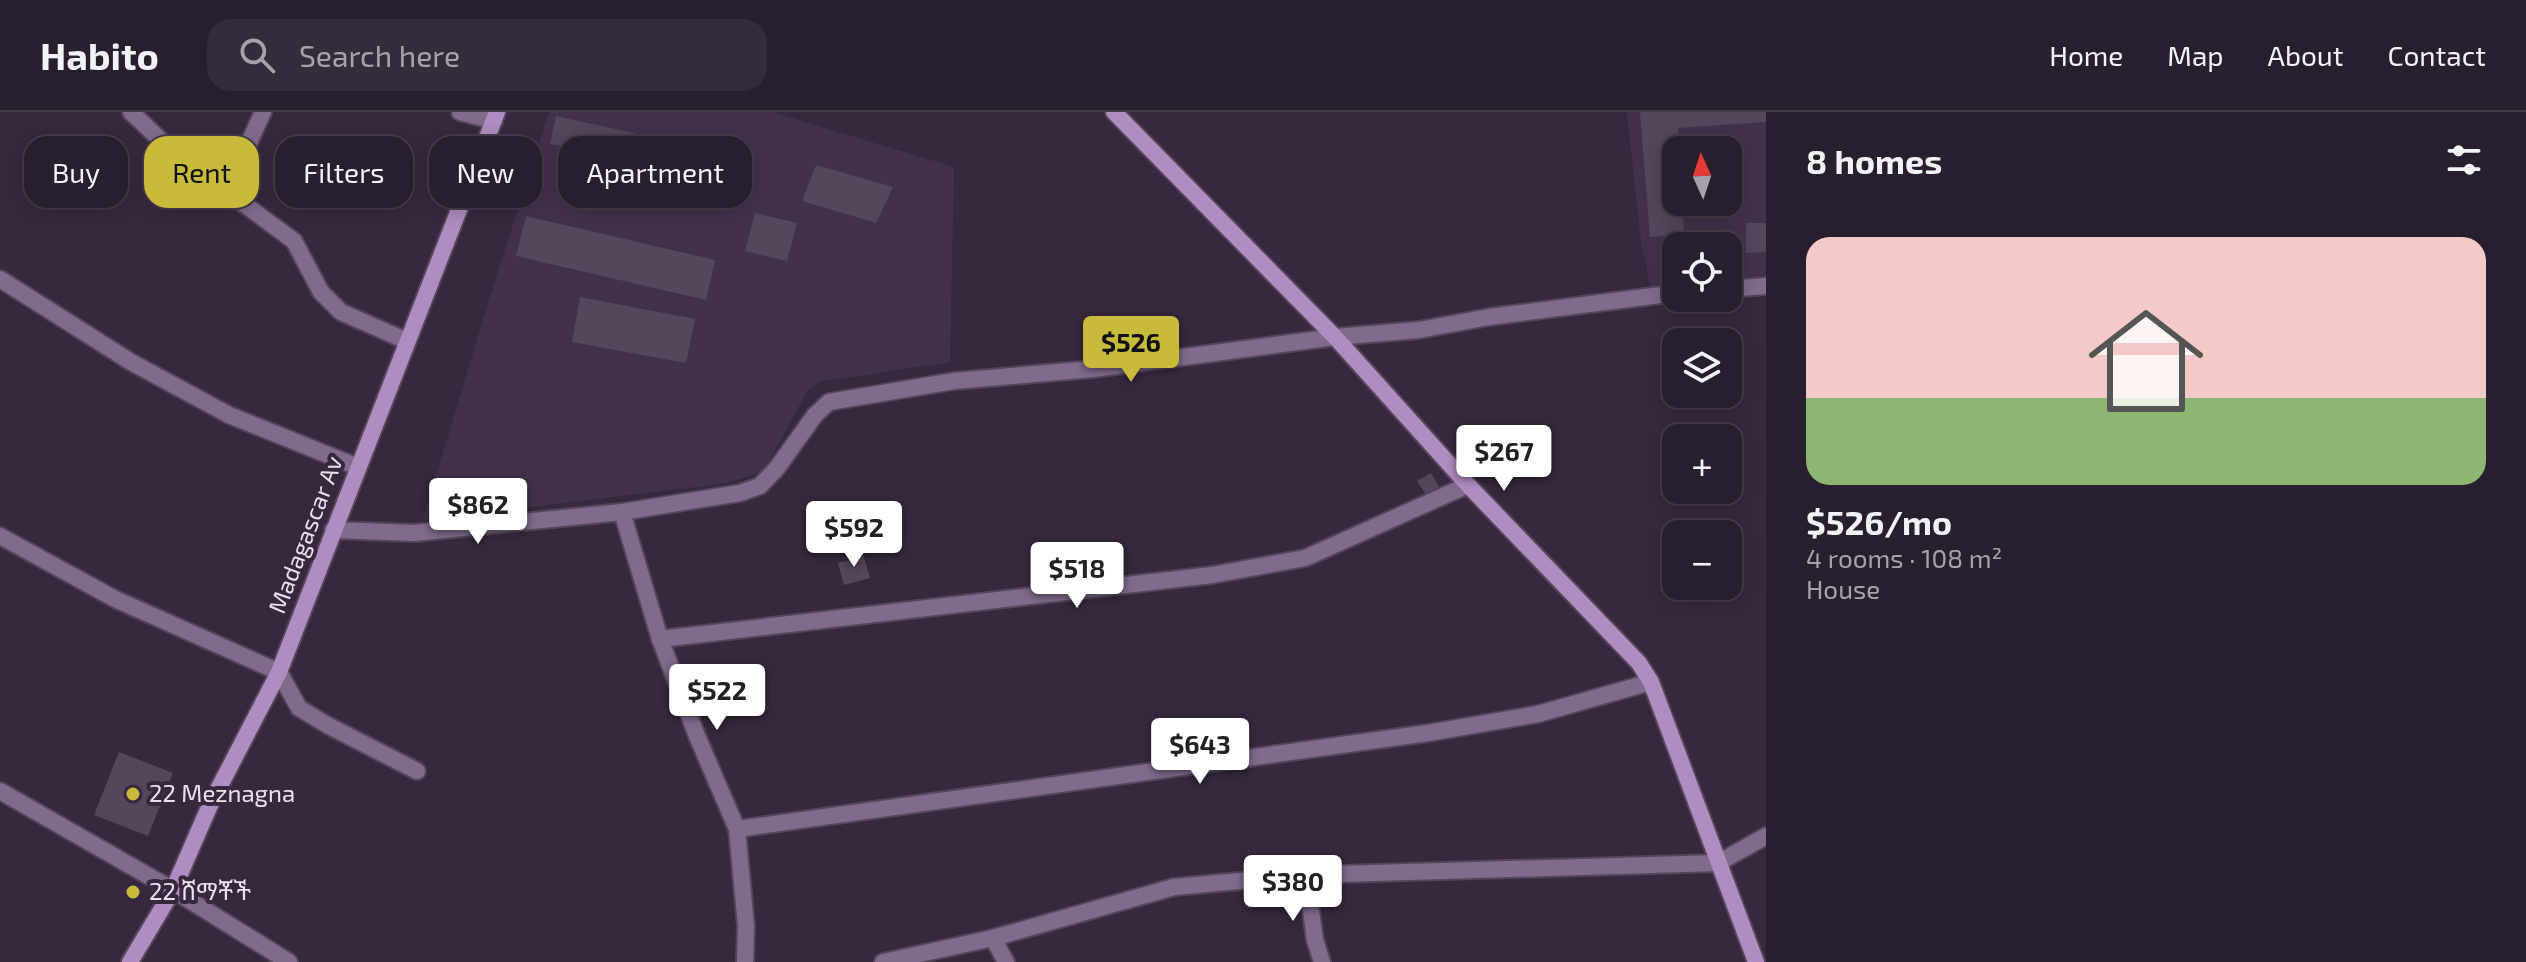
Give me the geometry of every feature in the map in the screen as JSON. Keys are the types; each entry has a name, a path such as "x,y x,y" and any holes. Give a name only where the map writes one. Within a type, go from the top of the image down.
{"main road":[{"path":"1114,112 1335,337 1468,485 1639,663 1651,682 1756,962"},
{"name":"Madagascar Av","path":"130,962 173,890 210,805 279,672 495,116"}],"street":[{"path":"131,112 156,136"},
{"path":"252,136 263,112"},
{"path":"460,112 495,116"},
{"path":"250,208 294,241 321,292 341,312 407,341"},
{"path":"0,279 131,362 229,415 358,467"},
{"path":"1742,288 1766,286"},
{"path":"333,530 414,533 622,512 740,493 760,486 777,468 815,415 829,402 954,381 1093,369 1335,337 1419,330 1489,317 1662,295"},
{"path":"660,639 1277,565 1305,558 1468,485"},
{"path":"622,512 660,639 737,829 746,926 745,962"},
{"path":"0,536 115,599 279,672 299,708 417,771"},
{"path":"737,829 1428,733 1538,714 1651,682"},
{"path":"0,791 173,890 289,962"},
{"path":"883,962 993,938 1174,887 1306,875 1718,863 1766,836"},
{"path":"1306,875 1315,940 1322,962"},
{"path":"993,938 1006,962"}],"shaded area":[{"path":"549,112 772,112 954,167 950,362 819,382 808,390 763,472 721,484 423,520 518,208 542,208 541,136"},
{"path":"1627,112 1766,112 1766,276 1742,279 1742,232 1662,232 1662,288 1651,289 1641,242"}],"building":[{"path":"1640,112 1766,112 1766,122 1678,128 1678,136 1662,136 1662,216 1683,216 1684,232 1662,232 1662,236 1650,237"},
{"path":"556,116 648,136 558,136 558,145 550,144"},
{"path":"816,165 893,187 876,223 802,201"},
{"path":"755,213 797,223 787,261 745,251"},
{"path":"526,216 715,260 706,300 516,256"},
{"path":"1746,223 1766,223 1766,252 1746,253"},
{"path":"580,297 695,319 686,363 572,342"},
{"path":"1431,473 1440,488 1427,496 1417,481"},
{"path":"862,550 870,578 844,585 838,563 854,559 852,553"},
{"name":"22 Meznagna","path":"119,752 173,773 148,836 94,815"}],"place":[{"name":"22 Meznagna","path":"133,794"},
{"name":"22 ሸማቾች","path":"133,892"}]}
